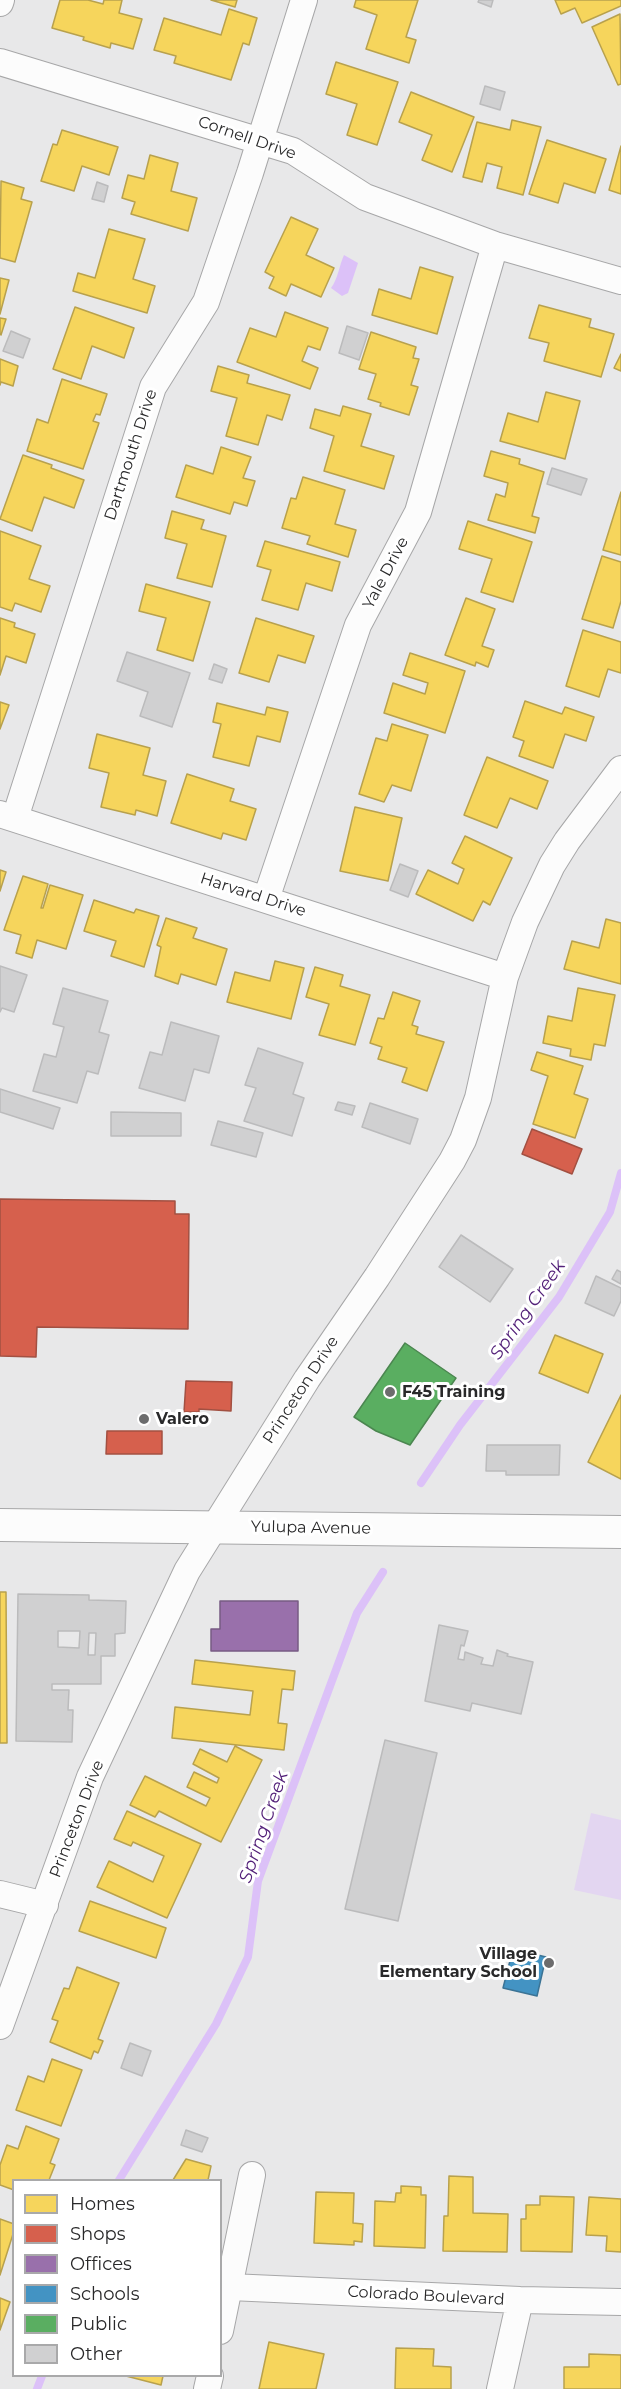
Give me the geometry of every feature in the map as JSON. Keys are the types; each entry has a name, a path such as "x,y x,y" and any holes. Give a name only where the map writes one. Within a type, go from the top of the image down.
{"street":[{"name":"Dartmouth Drive","path":"7,816 153,387 206,303 250,173 304,0"},
{"name":"Cornell Drive","path":"0,62 293,151 364,197 495,245 621,280"},
{"name":"Yale Drive","path":"266,899 358,625 418,512 495,245"},
{"name":"Princeton Drive","path":"0,2026 90,1777 187,1571 307,1379 440,1181 463,1140 478,1098 505,977 525,922 552,866 579,821 621,769"},
{"name":"Harvard Drive","path":"7,816 505,977"},
{"name":"Yulupa Avenue","path":"0,1525 621,1532"},
{"path":"0,1894 45,1905"},
{"path":"222,2322 252,2175"},
{"name":"Colorado Boulevard","path":"230,2287 520,2300 621,2302"},
{"path":"500,2389 520,2300"}],"shaded area":[{"path":"344,255 358,263 348,293 342,296 331,288"},
{"path":"591,1813 621,1820 621,1900 574,1890"}],"building: Homes":[{"path":"60,0 88,0 103,4 104,0 122,0 119,13 142,19 133,49 111,43 110,48 83,40 84,37 52,28"},
{"path":"211,0 237,0 235,7"},
{"path":"356,0 418,0 406,37 416,40 409,63 366,49 377,15 354,7"},
{"path":"555,0 621,0 621,6 582,23 575,8 561,14"},
{"path":"229,9 257,18 249,45 243,43 231,80 174,63 176,56 154,50 164,18 221,35"},
{"path":"620,14 621,84 618,85 592,27"},
{"path":"336,62 398,82 377,145 347,135 357,104 326,94"},
{"path":"411,92 474,117 452,172 422,160 432,135 399,122"},
{"path":"512,120 541,127 523,195 497,188 502,167 487,163 482,182 463,177 477,122 510,130"},
{"path":"62,130 118,147 109,175 82,166 74,191 41,181 53,144 57,145"},
{"path":"547,140 606,159 595,193 564,183 558,203 529,194"},
{"path":"621,146 621,194 609,190"},
{"path":"150,155 178,163 171,191 197,198 188,231 131,214 135,202 122,198 128,175 144,179"},
{"path":"1,181 24,188 21,199 32,202 15,262 0,258"},
{"path":"291,217 318,229 306,255 334,268 321,297 291,284 286,296 269,288 274,277 265,272"},
{"path":"109,229 145,239 133,279 155,286 147,313 73,291 78,273 95,278"},
{"path":"420,267 453,277 437,334 372,315 379,289 411,299"},
{"path":"0,278 9,280 0,314"},
{"path":"539,305 591,319 589,327 614,334 601,377 544,361 549,343 529,338"},
{"path":"75,307 134,328 124,358 92,346 81,379 53,369"},
{"path":"285,312 328,328 320,350 308,346 302,361 318,368 310,389 237,362 250,328 276,337"},
{"path":"0,318 6,319 1,335 0,334"},
{"path":"371,332 416,347 413,358 419,359 411,385 418,387 409,415 380,406 381,403 368,399 376,374 359,369"},
{"path":"621,354 621,371 614,368"},
{"path":"0,359 18,366 13,386 1,382 0,385"},
{"path":"218,366 249,375 247,383 290,395 282,420 267,415 258,445 226,436 237,398 211,391"},
{"path":"62,379 107,394 100,415 96,414 93,421 99,423 83,469 27,451 37,419 48,423"},
{"path":"546,392 580,401 565,459 500,441 508,413 538,422"},
{"path":"343,406 371,414 361,446 394,456 384,489 324,471 334,436 310,428 315,409 340,416"},
{"path":"221,447 251,457 243,478 255,481 247,506 234,502 230,514 176,497 186,465 213,474"},
{"path":"491,451 520,459 519,464 544,472 532,516 539,518 535,533 488,520 496,494 505,497 508,483 484,476"},
{"path":"23,455 84,480 74,508 44,497 32,531 0,519"},
{"path":"303,477 345,490 335,524 356,530 348,557 307,544 310,536 282,528 291,498 296,499"},
{"path":"621,492 621,555 603,550"},
{"path":"172,511 204,520 201,529 226,536 212,587 177,578 187,544 165,538"},
{"path":"468,521 532,542 513,602 481,592 492,559 459,549"},
{"path":"0,531 41,546 29,579 50,586 41,612 15,603 12,611 0,607"},
{"path":"265,541 340,562 332,591 306,583 298,610 262,600 271,570 257,566"},
{"path":"602,556 621,562 621,601 613,628 582,619"},
{"path":"146,584 210,602 193,661 157,650 166,618 139,611"},
{"path":"466,598 495,609 482,646 494,650 488,667 476,662 475,666 445,655"},
{"path":"0,618 15,623 14,627 35,634 26,663 6,656 0,675"},
{"path":"256,618 314,636 305,663 278,655 269,682 239,673"},
{"path":"583,630 621,642 621,673 608,669 599,697 566,686"},
{"path":"410,653 465,671 445,733 384,713 393,683 425,694 428,683 403,675"},
{"path":"525,701 562,714 565,707 594,717 586,741 565,734 553,768 519,756 524,741 513,737"},
{"path":"0,702 9,705 0,729"},
{"path":"217,703 265,715 267,707 288,712 280,742 257,736 249,766 213,757 221,724 213,722"},
{"path":"392,724 428,735 411,791 392,785 384,802 359,794 376,738 387,741"},
{"path":"97,734 150,748 143,775 166,781 157,816 136,810 135,815 101,807 109,773 89,768"},
{"path":"487,757 548,781 537,809 510,798 497,828 464,815"},
{"path":"187,774 234,789 230,801 256,809 246,840 223,833 221,839 171,823"},
{"path":"355,807 402,818 388,881 340,871"},
{"path":"465,836 512,858 490,905 483,901 473,921 416,894 428,870 458,884 464,869 452,863"},
{"path":"0,870 6,872 0,891"},
{"path":"23,876 48,884 41,908 43,908 50,885 83,895 66,949 37,940 32,958 16,953 21,935 4,930"},
{"path":"94,900 134,913 136,909 159,916 144,967 111,956 116,941 84,931"},
{"path":"166,918 197,928 193,938 227,949 216,985 181,974 178,984 155,976 161,947 157,945"},
{"path":"606,919 621,923 621,984 564,969 572,941 599,948"},
{"path":"275,961 304,968 291,1019 227,1002 235,972 270,981"},
{"path":"315,967 343,975 340,986 370,995 355,1045 319,1035 329,1004 306,997"},
{"path":"578,988 615,995 605,1046 594,1044 591,1060 570,1056 571,1049 543,1043 548,1016 572,1021"},
{"path":"393,992 420,1001 412,1025 418,1027 416,1034 444,1042 427,1091 402,1082 407,1068 378,1059 382,1047 370,1043 378,1018 384,1019"},
{"path":"537,1052 583,1066 574,1094 588,1099 575,1138 533,1124 548,1076 531,1070"},
{"path":"555,1335 603,1354 588,1393 539,1373"},
{"path":"621,1395 621,1479 588,1462"},
{"path":"0,1592 6,1592 7,1743 0,1743"},
{"path":"195,1660 295,1671 293,1690 282,1689 278,1723 287,1724 284,1750 172,1738 175,1707 250,1715 253,1691 192,1684"},
{"path":"235,1746 262,1760 221,1842 159,1811 155,1817 130,1805 145,1776 206,1806 210,1798 187,1787 194,1772 217,1783 219,1778 193,1764 200,1749 227,1762"},
{"path":"127,1811 201,1844 167,1918 97,1887 109,1861 153,1882 164,1856 133,1842 131,1846 114,1839"},
{"path":"90,1901 166,1928 156,1958 79,1931"},
{"path":"77,1967 119,1983 98,2039 103,2041 98,2053 94,2051 91,2059 50,2042 58,2021 52,2019 64,1988 69,1989"},
{"path":"52,2059 82,2070 61,2126 16,2110 28,2076 44,2082"},
{"path":"26,2126 59,2139 50,2163 55,2165 49,2179 12,2179 12,2189 0,2185 0,2165 7,2145 18,2149"},
{"path":"186,2159 211,2166 208,2179 174,2179"},
{"path":"449,2176 473,2177 473,2213 508,2214 507,2252 443,2251 444,2216 448,2216"},
{"path":"401,2186 421,2187 421,2195 426,2195 425,2248 374,2246 375,2201 395,2202 396,2193 401,2193"},
{"path":"316,2192 354,2193 353,2223 363,2224 362,2242 354,2241 354,2245 314,2243"},
{"path":"540,2196 574,2197 572,2252 521,2251 521,2219 526,2219 526,2205 540,2205"},
{"path":"589,2197 621,2199 621,2252 606,2251 607,2236 586,2235"},
{"path":"0,2219 12,2223 12,2237 0,2275"},
{"path":"0,2298 10,2302 0,2330"},
{"path":"269,2342 324,2354 316,2389 259,2389"},
{"path":"396,2348 434,2349 433,2366 451,2367 451,2389 395,2389"},
{"path":"589,2354 621,2355 621,2389 564,2389 564,2367 589,2367"},
{"path":"130,2377 163,2377 161,2385"}],"building: Shops":[{"path":"532,1129 582,1149 572,1174 522,1154"},
{"path":"0,1199 175,1201 175,1214 189,1214 188,1329 37,1327 36,1357 0,1356"},
{"path":"186,1381 232,1382 231,1411 199,1409 199,1412 184,1412"},
{"path":"107,1431 162,1431 162,1454 106,1454"}],"building: Offices":[{"path":"220,1601 298,1601 298,1651 211,1651 211,1629 220,1629"}],"building: Schools":[{"path":"513,1949 546,1957 537,1996 503,1988"}],"building: Public":[{"path":"405,1343 456,1378 410,1445 376,1431 354,1417"}],"building: Other":[{"path":"479,0 493,0 491,7 478,2"},
{"path":"485,86 505,92 500,110 480,104"},
{"path":"97,182 108,186 104,202 92,199"},
{"path":"347,326 368,333 359,360 339,353"},
{"path":"11,331 30,339 23,358 3,351"},
{"path":"552,468 587,479 581,495 547,484"},
{"path":"127,652 190,673 172,727 140,716 148,692 117,681"},
{"path":"214,664 227,669 222,683 209,679"},
{"path":"400,864 418,871 408,897 390,890"},
{"path":"0,966 27,975 14,1012 2,1008 0,1012"},
{"path":"63,988 108,1001 99,1032 109,1035 98,1074 87,1071 77,1103 33,1091 44,1054 56,1057 64,1027 53,1024"},
{"path":"171,1022 219,1036 209,1073 194,1069 185,1101 139,1088 150,1052 162,1055"},
{"path":"258,1048 303,1063 293,1094 304,1098 292,1136 244,1121 256,1088 245,1085"},
{"path":"0,1089 60,1108 53,1129 0,1112"},
{"path":"338,1102 355,1106 352,1115 335,1110"},
{"path":"370,1103 418,1119 410,1144 362,1127"},
{"path":"111,1112 181,1113 181,1136 111,1136"},
{"path":"218,1121 263,1133 256,1157 211,1145"},
{"path":"461,1235 513,1269 490,1302 439,1267"},
{"path":"617,1270 621,1272 621,1284 612,1279"},
{"path":"596,1276 621,1288 621,1301 614,1316 585,1303"},
{"path":"487,1445 560,1445 559,1475 506,1475 506,1471 486,1471"},
{"path":"18,1594 89,1595 89,1600 126,1601 125,1633 115,1634 115,1656 101,1656 101,1684 52,1684 52,1690 69,1690 68,1710 73,1710 72,1742 16,1741","holes":["58,1631 80,1631 79,1648 58,1647","89,1633 96,1633 95,1655 88,1655"]},
{"path":"439,1625 468,1631 464,1646 461,1645 458,1659 464,1660 465,1652 483,1658 481,1664 493,1666 497,1650 508,1654 507,1656 533,1662 521,1714 472,1703 470,1711 425,1701"},
{"path":"385,1740 437,1753 398,1921 345,1909"},
{"path":"130,2043 151,2051 142,2076 121,2068"},
{"path":"186,2130 208,2138 202,2152 181,2145"}],"waterway":[{"name":"Spring Creek","path":"421,1483 460,1425 559,1297 610,1212 621,1173"},
{"name":"Spring Creek","path":"120,2179 216,2024 248,1957 258,1881 357,1613 383,1572"},
{"name":"Spring Creek","path":"37,2389 42,2377"}],"place":[{"name":"F45 Training","path":"390,1392"},
{"name":"Valero","path":"144,1419"},
{"name":"Village Elementary School","path":"549,1963"}]}
